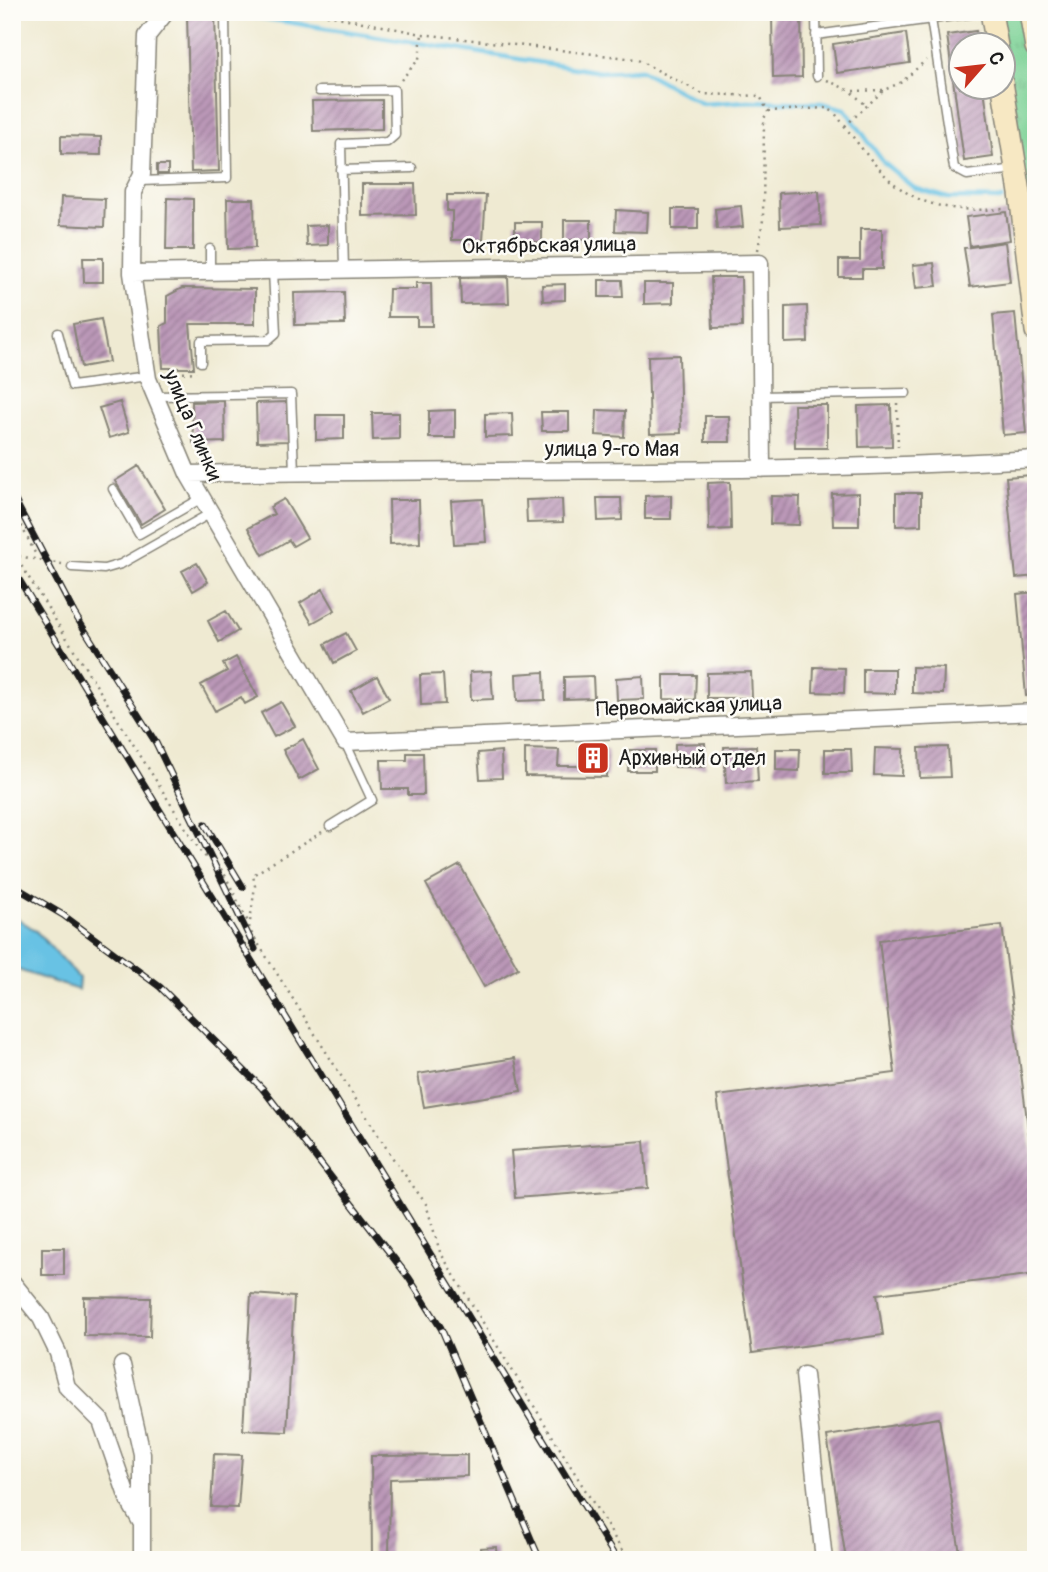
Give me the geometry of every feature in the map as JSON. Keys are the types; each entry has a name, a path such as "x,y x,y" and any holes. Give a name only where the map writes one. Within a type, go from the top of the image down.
{"main road":[{"path":"991,12 994,32"},
{"path":"1032,17 1036,47"},
{"path":"1006,102 1017,169 1026,197 1036,331"}],"street":[{"name":"улица Глинки","path":"166,12 147,36 142,174 133,192 132,273 148,375 188,474 345,742"},
{"name":"Октябрьская улица","path":"132,273 754,263"},
{"path":"754,263 760,263 762,469"},
{"name":"улица 9-го Мая","path":"188,474 762,469 899,466 1036,458"},
{"name":"Первомайская улица","path":"345,742 1036,712"},
{"path":"12,1282 41,1318 58,1353 67,1387 101,1421 128,1499 141,1522"},
{"path":"122,1365 142,1454 142,1560"},
{"path":"804,1375 824,1560"}],"lane":[{"path":"139,181 227,178 225,12"},
{"path":"816,12 817,76"},
{"path":"816,35 983,12"},
{"path":"930,19 954,168 967,174 1017,169"},
{"path":"319,91 394,90 395,135 387,142 341,144 344,270"},
{"path":"341,170 412,168"},
{"path":"210,249 210,272"},
{"path":"201,362 201,341 268,340 276,333 273,271"},
{"path":"58,333 72,386 148,375"},
{"path":"761,396 901,393"},
{"path":"155,396 291,394 294,472"},
{"path":"113,489 139,534 202,498"},
{"path":"72,567 104,569 121,564 211,513"},
{"path":"330,826 372,800 345,742"}],"path":[{"path":"313,12 422,34 636,59 703,94 760,96 768,112"},
{"path":"403,78 419,59 422,34"},
{"path":"845,126 884,90 902,82 935,50"},
{"path":"817,76 850,91 867,106"},
{"path":"850,91 884,90"},
{"path":"768,112 826,108 834,112 878,169 907,195 927,204 980,210 1026,197"},
{"path":"754,263 763,220 764,118 768,112"},
{"path":"148,375 195,373 201,362"},
{"path":"899,466 901,393"},
{"path":"12,507 37,557"},
{"path":"13,554 37,557 72,567"},
{"path":"13,554 94,677 202,854 223,871 249,923"},
{"path":"330,826 253,875 255,886 249,929 392,1157 426,1204 440,1252 628,1560"}],"green space":[{"path":"999,12 1022,12 1036,94 1036,188 1026,189 1013,102 1016,102 1016,32 1002,32"}],"water":[{"path":"12,915 35,930 79,978 78,990 12,968"}],"building":[{"path":"772,12 801,12 802,77 773,78"},
{"path":"215,14 219,171 191,172 187,15"},
{"path":"906,33 910,63 837,73 833,44"},
{"path":"382,100 382,129 313,131 312,101"},
{"path":"956,102 986,102 993,157 964,161"},
{"path":"61,136 101,137 101,155 61,154"},
{"path":"157,165 168,165 168,174 157,174"},
{"path":"362,184 415,184 416,215 362,216"},
{"path":"819,191 821,225 780,227 779,193"},
{"path":"447,195 486,195 483,240 452,240 452,211 447,211"},
{"path":"61,197 105,199 104,227 60,225"},
{"path":"167,198 193,199 193,250 166,250"},
{"path":"227,199 254,199 255,248 228,249"},
{"path":"741,206 743,227 717,229 715,209"},
{"path":"672,209 698,209 698,229 672,229"},
{"path":"616,210 648,212 647,232 615,231"},
{"path":"1006,212 1010,240 970,246 966,217"},
{"path":"564,220 591,220 591,240 564,240"},
{"path":"515,222 542,222 542,242 515,241"},
{"path":"328,225 328,245 307,246 306,226"},
{"path":"860,229 882,229 882,269 862,269 862,277 839,277 839,260 860,260"},
{"path":"1005,242 1010,282 970,287 964,248"},
{"path":"83,258 103,258 103,282 84,282"},
{"path":"934,263 937,286 916,288 913,265"},
{"path":"508,277 509,303 461,304 460,278"},
{"path":"711,277 741,277 742,327 713,328"},
{"path":"599,280 622,280 623,297 599,297"},
{"path":"416,283 431,283 432,326 417,326 417,317 388,317 389,289 416,289"},
{"path":"644,283 673,283 673,303 644,304"},
{"path":"565,284 565,300 543,301 542,285"},
{"path":"182,288 255,289 255,324 190,324 194,368 163,368 161,326 167,323 167,296"},
{"path":"344,292 345,324 295,325 294,293"},
{"path":"807,306 808,342 785,343 785,307"},
{"path":"1015,313 1026,433 1003,435 993,315"},
{"path":"101,319 109,362 81,367 73,324"},
{"path":"679,355 681,433 650,434 648,356"},
{"path":"224,401 225,442 193,443 192,402"},
{"path":"120,402 129,432 109,438 99,408"},
{"path":"287,402 288,441 257,442 256,403"},
{"path":"794,405 827,405 827,448 795,448"},
{"path":"891,405 892,446 859,447 858,406"},
{"path":"455,410 455,438 429,438 429,411"},
{"path":"597,410 625,411 624,437 596,435"},
{"path":"541,412 569,412 569,431 542,431"},
{"path":"372,413 399,413 399,439 373,440"},
{"path":"512,413 513,436 485,437 485,414"},
{"path":"316,415 344,415 344,439 316,440"},
{"path":"705,416 729,416 730,442 705,442"},
{"path":"139,466 165,509 141,524 115,481"},
{"path":"1032,475 1036,576 1016,578 1006,477"},
{"path":"730,482 731,529 709,530 708,483"},
{"path":"859,493 859,526 833,526 832,494"},
{"path":"896,493 921,493 921,525 896,526"},
{"path":"671,495 671,519 645,519 645,496"},
{"path":"771,496 800,497 799,525 770,524"},
{"path":"597,498 621,498 622,520 598,521"},
{"path":"284,499 307,538 293,546 289,540 263,555 248,528 274,514 270,507"},
{"path":"483,499 486,542 454,544 451,501"},
{"path":"562,499 563,522 527,523 526,500"},
{"path":"389,500 419,500 420,543 390,544"},
{"path":"197,563 208,582 193,591 182,571"},
{"path":"323,589 335,610 312,623 300,603"},
{"path":"1036,592 1036,695 1026,696 1017,594"},
{"path":"226,611 238,631 219,642 208,621"},
{"path":"346,633 356,651 334,663 325,644"},
{"path":"236,657 258,697 245,704 241,697 215,711 201,685 227,671 223,664"},
{"path":"814,667 845,668 844,693 813,692"},
{"path":"912,667 944,668 943,694 912,693"},
{"path":"863,669 895,669 895,694 863,693"},
{"path":"491,671 493,699 471,700 470,672"},
{"path":"544,672 545,700 517,701 516,674"},
{"path":"751,672 752,698 707,698 707,673"},
{"path":"443,674 445,704 421,705 420,675"},
{"path":"664,675 696,675 695,700 664,699"},
{"path":"377,676 389,698 363,712 351,691"},
{"path":"593,676 594,698 564,699 564,677"},
{"path":"643,676 644,699 617,700 616,678"},
{"path":"281,702 295,726 274,737 261,713"},
{"path":"1031,735 1036,735 1036,764 1034,764"},
{"path":"303,739 319,769 299,780 283,750"},
{"path":"705,743 705,767 675,767 675,744"},
{"path":"756,746 758,781 726,783 724,747"},
{"path":"948,747 950,777 920,778 919,748"},
{"path":"579,748 608,749 607,777 525,776 525,749 559,750 558,766 579,766"},
{"path":"875,748 903,749 902,776 874,775"},
{"path":"776,749 800,749 799,771 776,770"},
{"path":"825,749 851,749 852,773 825,773"},
{"path":"629,750 655,750 655,771 628,771"},
{"path":"501,751 502,778 480,779 478,753"},
{"path":"407,753 423,753 424,795 408,795 408,789 382,789 381,760 407,760"},
{"path":"460,865 518,968 484,987 426,884"},
{"path":"1002,925 1036,1190 1036,1274 877,1294 883,1335 752,1353 717,1096 895,1073 879,940"},
{"path":"515,1058 521,1091 424,1107 418,1074"},
{"path":"644,1141 648,1188 515,1198 511,1151"},
{"path":"42,1248 64,1248 64,1275 42,1275"},
{"path":"251,1294 294,1297 287,1432 243,1430"},
{"path":"84,1297 151,1298 150,1337 84,1336"},
{"path":"939,1418 961,1560 846,1560 827,1436"},
{"path":"214,1454 242,1455 238,1508 211,1507"},
{"path":"467,1455 467,1476 390,1479 389,1560 372,1560 371,1456"},
{"path":"496,1547 497,1560 480,1560 480,1548"}],"waterway":[{"path":"225,12 600,72 641,70 703,104 748,101 822,103 845,109 884,163 914,188 948,198 1002,199"}],"railway":[{"path":"12,18 14,12"},
{"path":"12,495 74,613 156,743 255,949"},
{"path":"12,568 617,1560"},
{"path":"205,824 243,887"},
{"path":"12,885 63,915 160,987 262,1088 409,1278 441,1328 540,1560"}],"place":[{"name":"Архивный отдел","path":"593,758"}]}
